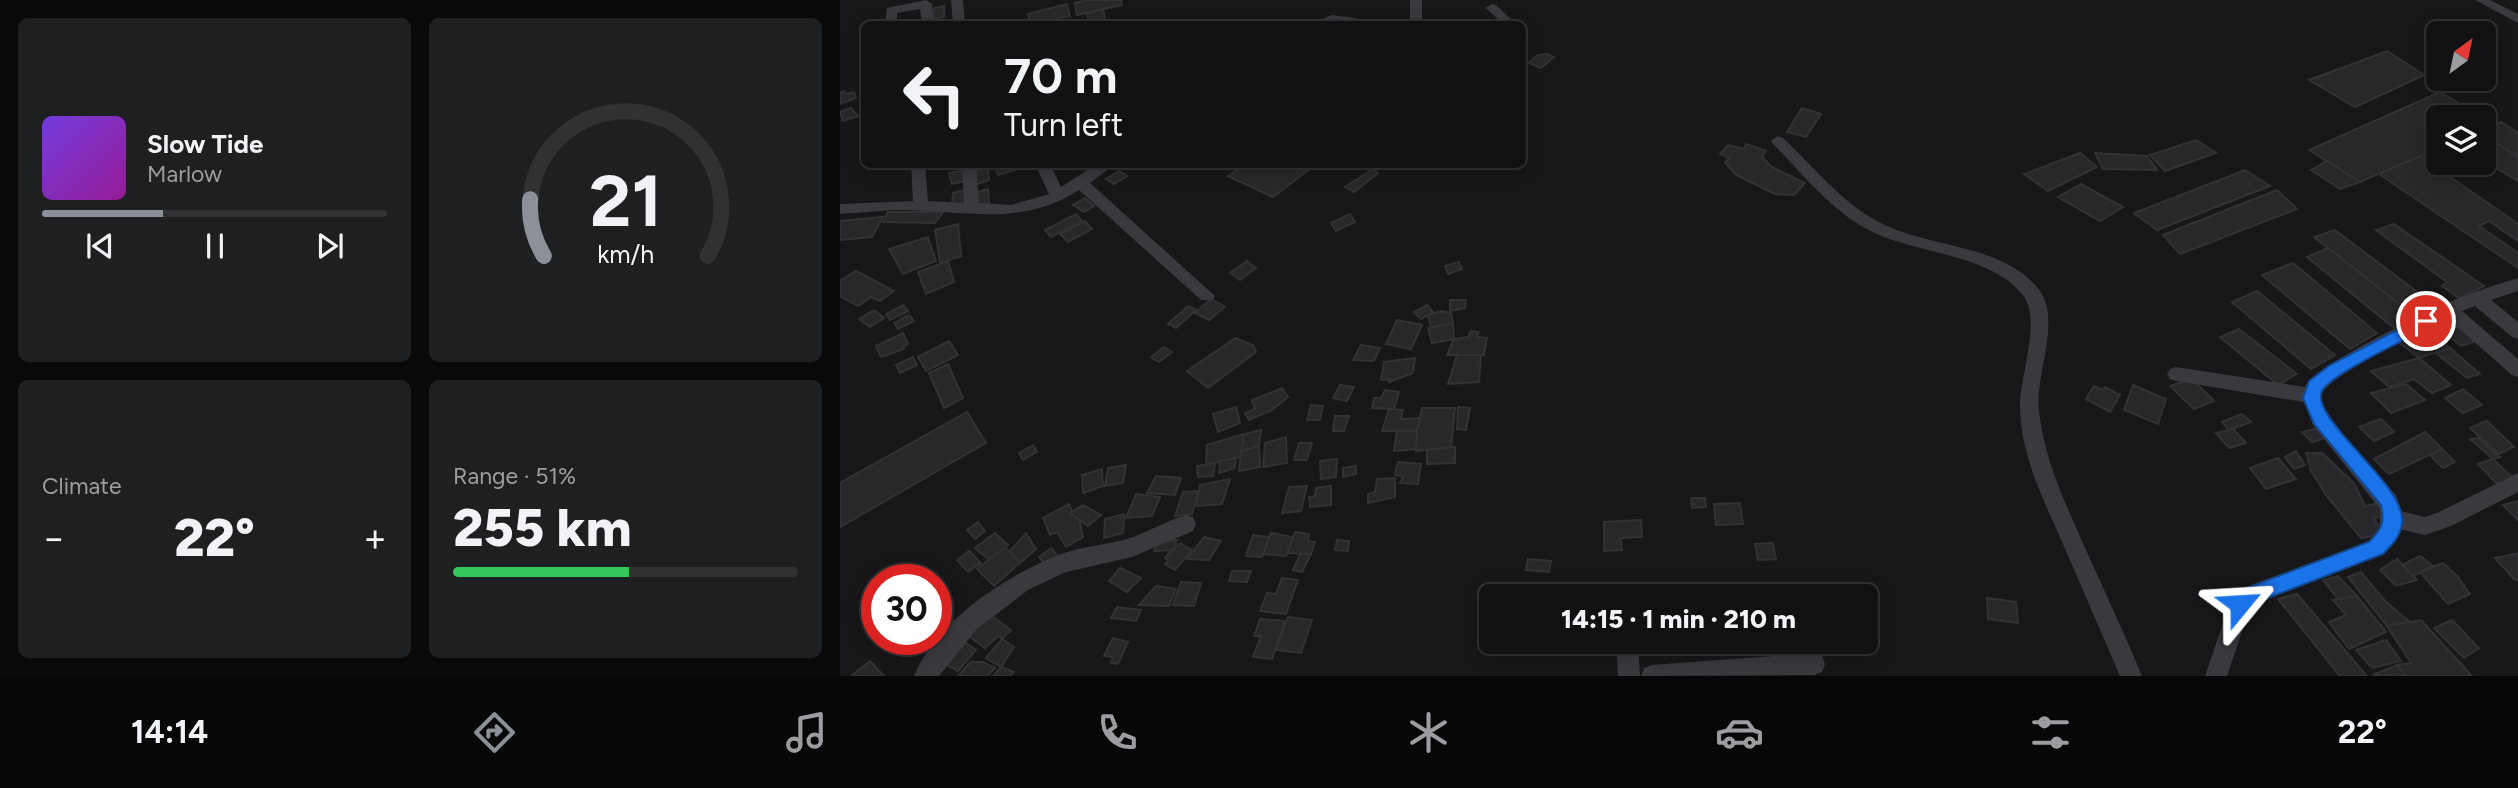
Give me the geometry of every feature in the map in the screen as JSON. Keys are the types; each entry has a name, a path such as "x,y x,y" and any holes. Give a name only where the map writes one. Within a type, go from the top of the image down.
{"street":[{"path":"957,0 959,21"},
{"path":"1416,0 1416,21"},
{"path":"2481,0 2518,19"},
{"path":"891,21 891,10 920,3 926,4 928,21"},
{"path":"1492,8 1507,21"},
{"path":"1326,21 1346,21"},
{"path":"1778,141 1854,215 1881,230 1919,244 1986,261 2011,273 2032,293 2040,318 2029,408 2040,468 2131,676"},
{"path":"918,168 921,206"},
{"path":"969,168 972,209"},
{"path":"1044,168 1058,196"},
{"path":"840,209 921,206 1011,210 1040,204 1058,196 1102,168"},
{"path":"1081,183 1207,296"},
{"path":"2216,676 2240,604 2254,594 2376,548 2390,534 2393,518 2389,501 2320,419 2312,394 2315,386 2336,369 2449,310 2518,284"},
{"path":"2477,299 2518,332"},
{"path":"2449,310 2518,370"},
{"path":"2176,374 2303,395 2312,394"},
{"path":"2393,518 2425,526 2444,520 2518,482"},
{"path":"925,676 974,614 994,599 1062,564 1135,547 1163,531 1186,524"},
{"path":"1628,654 1629,676"},
{"path":"1652,676 1814,664"}],"building":[{"path":"1087,0 1121,0 1122,5 1077,15 1075,3"},
{"path":"1067,4 1070,16 1029,21 1028,14"},
{"path":"944,6 944,17 933,19 934,8"},
{"path":"1103,9 1105,19 1089,21 1087,13"},
{"path":"2387,51 2424,75 2355,107 2309,80"},
{"path":"1547,54 1554,57 1541,68 1529,63 1538,55"},
{"path":"844,91 846,94 854,92 856,98 840,104 840,93"},
{"path":"2440,92 2462,105 2426,105 2426,154 2360,182 2309,150"},
{"path":"851,108 858,116 843,121 840,112"},
{"path":"1802,108 1821,114 1806,137 1787,132"},
{"path":"2501,122 2518,133 2518,157 2496,143 2496,124"},
{"path":"2196,140 2216,153 2165,171 2150,155"},
{"path":"2496,143 2518,157 2518,181 2496,168"},
{"path":"1746,144 1766,151 1762,157 1772,167 1805,183 1794,195 1775,194 1736,175 1725,163 1729,158 1720,154 1728,145 1744,149"},
{"path":"2080,153 2097,167 2048,191 2024,174"},
{"path":"2095,153 2147,156 2157,170 2103,169"},
{"path":"2420,156 2426,160 2426,175 2447,175 2518,224 2518,241 2489,221 2479,226 2518,253 2518,268 2379,174"},
{"path":"2327,161 2360,182 2340,189 2311,170"},
{"path":"988,168 989,180 975,185 973,172"},
{"path":"996,168 1022,168 998,175"},
{"path":"1233,168 1311,168 1273,197 1228,176 1237,170"},
{"path":"1373,169 1378,173 1354,192 1345,187"},
{"path":"2245,170 2270,186 2157,230 2134,213"},
{"path":"961,171 965,181 952,184 949,173"},
{"path":"1119,171 1127,176 1114,184 1106,179"},
{"path":"2081,184 2123,207 2100,221 2058,197"},
{"path":"969,189 968,203 952,205 953,193"},
{"path":"988,189 989,208 975,208 974,193"},
{"path":"2277,190 2297,209 2180,254 2163,235"},
{"path":"1085,198 1094,206 1084,212 1073,205"},
{"path":"888,212 943,212 935,223 883,222"},
{"path":"1076,214 1082,221 1051,237 1045,230"},
{"path":"1350,214 1355,222 1336,231 1331,223"},
{"path":"883,217 872,237 840,240 840,221"},
{"path":"1085,221 1092,229 1068,242 1060,234"},
{"path":"958,224 961,256 940,263 935,230"},
{"path":"2394,224 2484,286 2459,298 2442,286 2447,282 2376,230"},
{"path":"2335,230 2436,306 2416,317 2314,237"},
{"path":"928,237 936,261 903,274 889,249"},
{"path":"2328,248 2416,317 2394,328 2307,257"},
{"path":"948,261 954,282 926,294 918,272"},
{"path":"1247,261 1256,268 1240,280 1230,273"},
{"path":"1459,262 1462,269 1448,274 1445,266"},
{"path":"2293,263 2377,333 2350,349 2262,275"},
{"path":"856,271 894,291 880,301 871,297 858,306 840,296 840,281"},
{"path":"2257,291 2335,355 2311,369 2232,302"},
{"path":"1211,299 1225,307 1209,320 1195,313"},
{"path":"1450,300 1466,300 1465,308 1450,311"},
{"path":"903,305 908,311 890,320 886,314"},
{"path":"1427,305 1433,312 1421,319 1414,312"},
{"path":"1188,306 1196,310 1176,328 1168,324"},
{"path":"874,310 884,318 870,327 859,319"},
{"path":"1441,311 1451,313 1453,323 1431,328 1428,315"},
{"path":"909,315 914,321 898,329 894,323"},
{"path":"1397,320 1422,325 1411,349 1386,344"},
{"path":"1453,323 1454,339 1432,343 1428,328"},
{"path":"2460,326 2476,341 2461,346 2444,332"},
{"path":"2239,329 2297,374 2278,385 2220,337"},
{"path":"2426,330 2450,348 2419,358 2397,341"},
{"path":"1471,331 1479,332 1477,337 1487,338 1484,355 1447,355 1454,339 1468,337"},
{"path":"903,333 908,344 904,349 881,357 876,346"},
{"path":"1235,338 1253,345 1256,352 1208,388 1187,371"},
{"path":"949,341 958,355 926,371 918,357"},
{"path":"1361,345 1380,348 1374,361 1353,360"},
{"path":"1164,347 1172,352 1159,362 1151,357"},
{"path":"2450,348 2480,374 2467,378 2436,353"},
{"path":"1457,355 1481,355 1479,382 1448,384"},
{"path":"913,357 917,365 900,373 896,365"},
{"path":"1415,358 1413,373 1389,382 1389,379 1381,380 1384,362"},
{"path":"2419,358 2451,385 2432,393 2414,379 2389,387 2371,371"},
{"path":"948,364 963,398 944,408 929,373"},
{"path":"2192,379 2214,401 2194,409 2170,386"},
{"path":"2406,384 2425,400 2391,413 2371,393"},
{"path":"1340,385 1354,387 1347,401 1333,398"},
{"path":"2133,385 2166,399 2158,424 2124,410"},
{"path":"2094,386 2103,390 2105,387 2120,395 2110,412 2086,399"},
{"path":"1282,388 1288,397 1272,410 1249,420 1245,413 1255,409 1252,400"},
{"path":"2463,389 2482,405 2463,413 2445,398"},
{"path":"1385,390 1399,392 1394,409 1372,408 1374,398 1381,398"},
{"path":"1311,405 1323,406 1320,420 1307,420"},
{"path":"1236,407 1240,423 1218,432 1213,414"},
{"path":"1458,407 1470,408 1466,430 1457,429"},
{"path":"1422,408 1455,408 1451,447 1416,451"},
{"path":"1389,409 1403,410 1401,419 1420,418 1417,431 1382,431"},
{"path":"967,412 986,443 840,527 840,483"},
{"path":"2242,414 2251,422 2229,430 2222,422"},
{"path":"1335,416 1349,416 1344,431 1333,431"},
{"path":"2381,419 2394,432 2374,441 2359,427"},
{"path":"2487,421 2514,447 2498,454 2470,428"},
{"path":"2319,428 2328,437 2312,442 2302,432"},
{"path":"2233,429 2246,443 2229,448 2216,433"},
{"path":"1261,430 1259,446 1241,451 1244,434"},
{"path":"1397,431 1417,431 1416,449 1394,451"},
{"path":"2425,432 2442,449 2389,474 2374,459"},
{"path":"1244,434 1240,457 1206,465 1207,445"},
{"path":"1286,437 1287,463 1263,467 1265,443"},
{"path":"2478,438 2500,457 2493,459 2470,439"},
{"path":"1299,443 1312,443 1307,460 1294,460"},
{"path":"1033,445 1037,452 1023,460 1019,453"},
{"path":"1259,446 1260,467 1239,471 1241,451"},
{"path":"1455,447 1455,463 1427,464 1427,450"},
{"path":"2442,449 2455,462 2443,468 2430,455"},
{"path":"2296,451 2305,465 2294,469 2285,457"},
{"path":"2306,453 2322,453 2354,483 2365,506 2379,503 2387,513 2374,519 2386,534 2361,538 2326,495 2311,471"},
{"path":"1236,458 1235,468 1219,473 1220,461"},
{"path":"2278,458 2296,479 2266,489 2250,468"},
{"path":"1337,459 1336,477 1321,479 1320,461"},
{"path":"2493,459 2516,481 2500,487 2478,464"},
{"path":"1398,462 1421,464 1418,484 1400,483 1403,476 1395,475"},
{"path":"1215,463 1213,476 1198,477 1197,466"},
{"path":"1126,465 1123,483 1105,486 1108,468"},
{"path":"1356,466 1356,474 1343,477 1343,468"},
{"path":"1102,469 1103,486 1083,493 1082,475"},
{"path":"1156,476 1181,478 1175,495 1147,493"},
{"path":"1395,478 1395,497 1368,503 1368,494 1375,492 1377,479"},
{"path":"1230,479 1222,504 1197,506 1200,485"},
{"path":"1307,486 1301,511 1282,513 1289,487"},
{"path":"1331,486 1331,505 1310,507 1309,497 1315,496 1316,488"},
{"path":"1199,491 1192,514 1175,516 1183,492"},
{"path":"1136,494 1160,497 1152,516 1126,518"},
{"path":"1691,498 1705,498 1706,507 1692,508"},
{"path":"2518,501 2518,520 2503,505"},
{"path":"1740,503 1743,524 1716,525 1714,504"},
{"path":"1069,504 1072,511 1070,513 1079,519 1083,537 1066,547 1057,532 1050,535 1043,518"},
{"path":"1083,505 1101,515 1088,526 1070,513"},
{"path":"1124,514 1123,533 1104,538 1105,519"},
{"path":"1641,520 1642,537 1621,538 1622,550 1604,551 1604,522"},
{"path":"978,522 985,531 975,539 967,530"},
{"path":"1295,532 1309,534 1308,541 1315,542 1311,554 1287,553"},
{"path":"995,533 1008,545 989,560 975,548"},
{"path":"1026,533 1036,549 1020,563 1009,552"},
{"path":"1271,533 1293,537 1286,556 1263,554"},
{"path":"1253,535 1269,537 1262,557 1246,556"},
{"path":"1204,537 1221,541 1209,560 1187,559"},
{"path":"1177,540 1173,550 1154,551 1158,541"},
{"path":"1337,540 1349,541 1348,551 1335,550"},
{"path":"1180,543 1192,550 1175,570 1165,564 1168,561 1165,557"},
{"path":"1773,543 1776,559 1758,560 1755,544"},
{"path":"1005,547 1020,563 994,586 977,569"},
{"path":"1052,548 1058,557 1045,565 1039,557"},
{"path":"969,551 981,563 968,572 957,560"},
{"path":"2518,553 2518,580 2515,580 2495,558"},
{"path":"1300,554 1311,554 1302,572 1293,570"},
{"path":"2420,556 2433,566 2413,576 2402,565"},
{"path":"1528,559 1551,561 1549,572 1526,570"},
{"path":"2397,559 2417,580 2396,586 2380,570"},
{"path":"2443,563 2470,594 2448,604 2420,572"},
{"path":"1120,568 1141,578 1127,592 1109,581"},
{"path":"1232,571 1251,571 1247,582 1229,581"},
{"path":"2361,572 2385,601 2411,623 2387,626 2348,577"},
{"path":"2338,576 2357,596 2338,599 2323,580"},
{"path":"1282,578 1298,580 1286,614 1260,611 1267,593 1276,594"},
{"path":"1181,582 1201,583 1194,606 1173,605"},
{"path":"1156,586 1176,589 1169,606 1139,605"},
{"path":"2297,594 2367,676 2340,676 2278,599"},
{"path":"2357,596 2386,632 2349,649 2329,622 2346,615 2333,600"},
{"path":"1987,598 2016,602 2018,623 1988,619"},
{"path":"1117,607 1141,610 1136,621 1111,618"},
{"path":"985,611 1011,630 1002,639 998,636 985,648 967,635"},
{"path":"1288,617 1312,620 1301,653 1276,650"},
{"path":"1260,619 1285,621 1272,659 1253,657 1261,636 1254,636"},
{"path":"2421,620 2472,676 2406,676 2397,665 2411,663 2387,626"},
{"path":"2452,620 2479,648 2464,658 2434,628"},
{"path":"1113,638 1128,642 1118,664 1111,663 1113,657 1104,656"},
{"path":"1002,639 1014,647 1001,667 986,658"},
{"path":"2386,640 2401,661 2372,668 2356,650"},
{"path":"963,641 976,650 958,671 945,664"},
{"path":"870,661 884,676 851,676"},
{"path":"971,662 983,662 995,668 987,676 958,676"},
{"path":"2397,665 2406,676 2373,675"},
{"path":"1001,667 1014,672 1010,676 993,676"}],"route":[{"path":"2240,604 2254,594 2376,548 2390,534 2393,518 2389,501 2320,419 2312,398 2315,386 2336,369 2426,321"}]}
